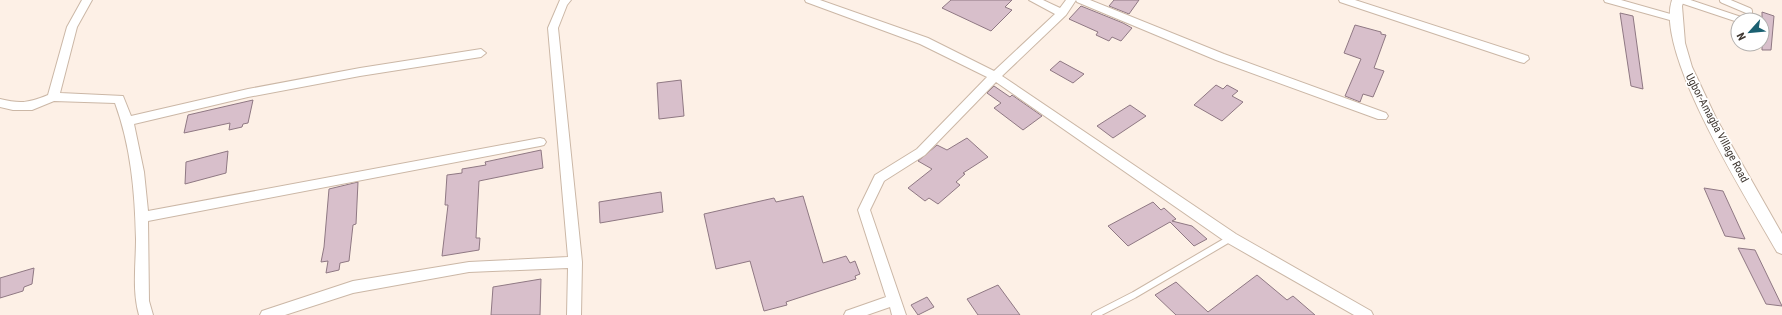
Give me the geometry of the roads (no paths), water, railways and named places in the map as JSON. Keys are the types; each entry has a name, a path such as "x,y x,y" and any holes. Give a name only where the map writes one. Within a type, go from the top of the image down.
{"street":[{"path":"53,97 72,27 87,0"},
{"path":"566,0 562,4 553,28 575,262 574,315"},
{"path":"810,0 924,41 996,77 1231,238 1366,315"},
{"path":"1034,0 1062,13"},
{"path":"899,315 864,210 880,178 921,152 1062,13 1071,0"},
{"path":"1081,0 1220,57 1382,116"},
{"path":"1344,0 1524,59"},
{"path":"1609,0 1677,19"},
{"name":"Ugbor-Amagba Village Road","path":"1679,0 1676,6 1679,43 1686,68 1709,118 1782,248"},
{"path":"127,121 248,93 360,72 481,53"},
{"path":"0,103 13,106 32,106 53,97 119,99 127,121 141,196 142,301 146,315"},
{"path":"142,217 540,142"},
{"path":"267,315 353,287 469,267 575,262"},
{"path":"851,315 893,300"}],"lane":[{"path":"1679,0 1730,16"},
{"path":"1723,0 1749,12"},
{"path":"1095,315 1134,295 1231,238"}]}
